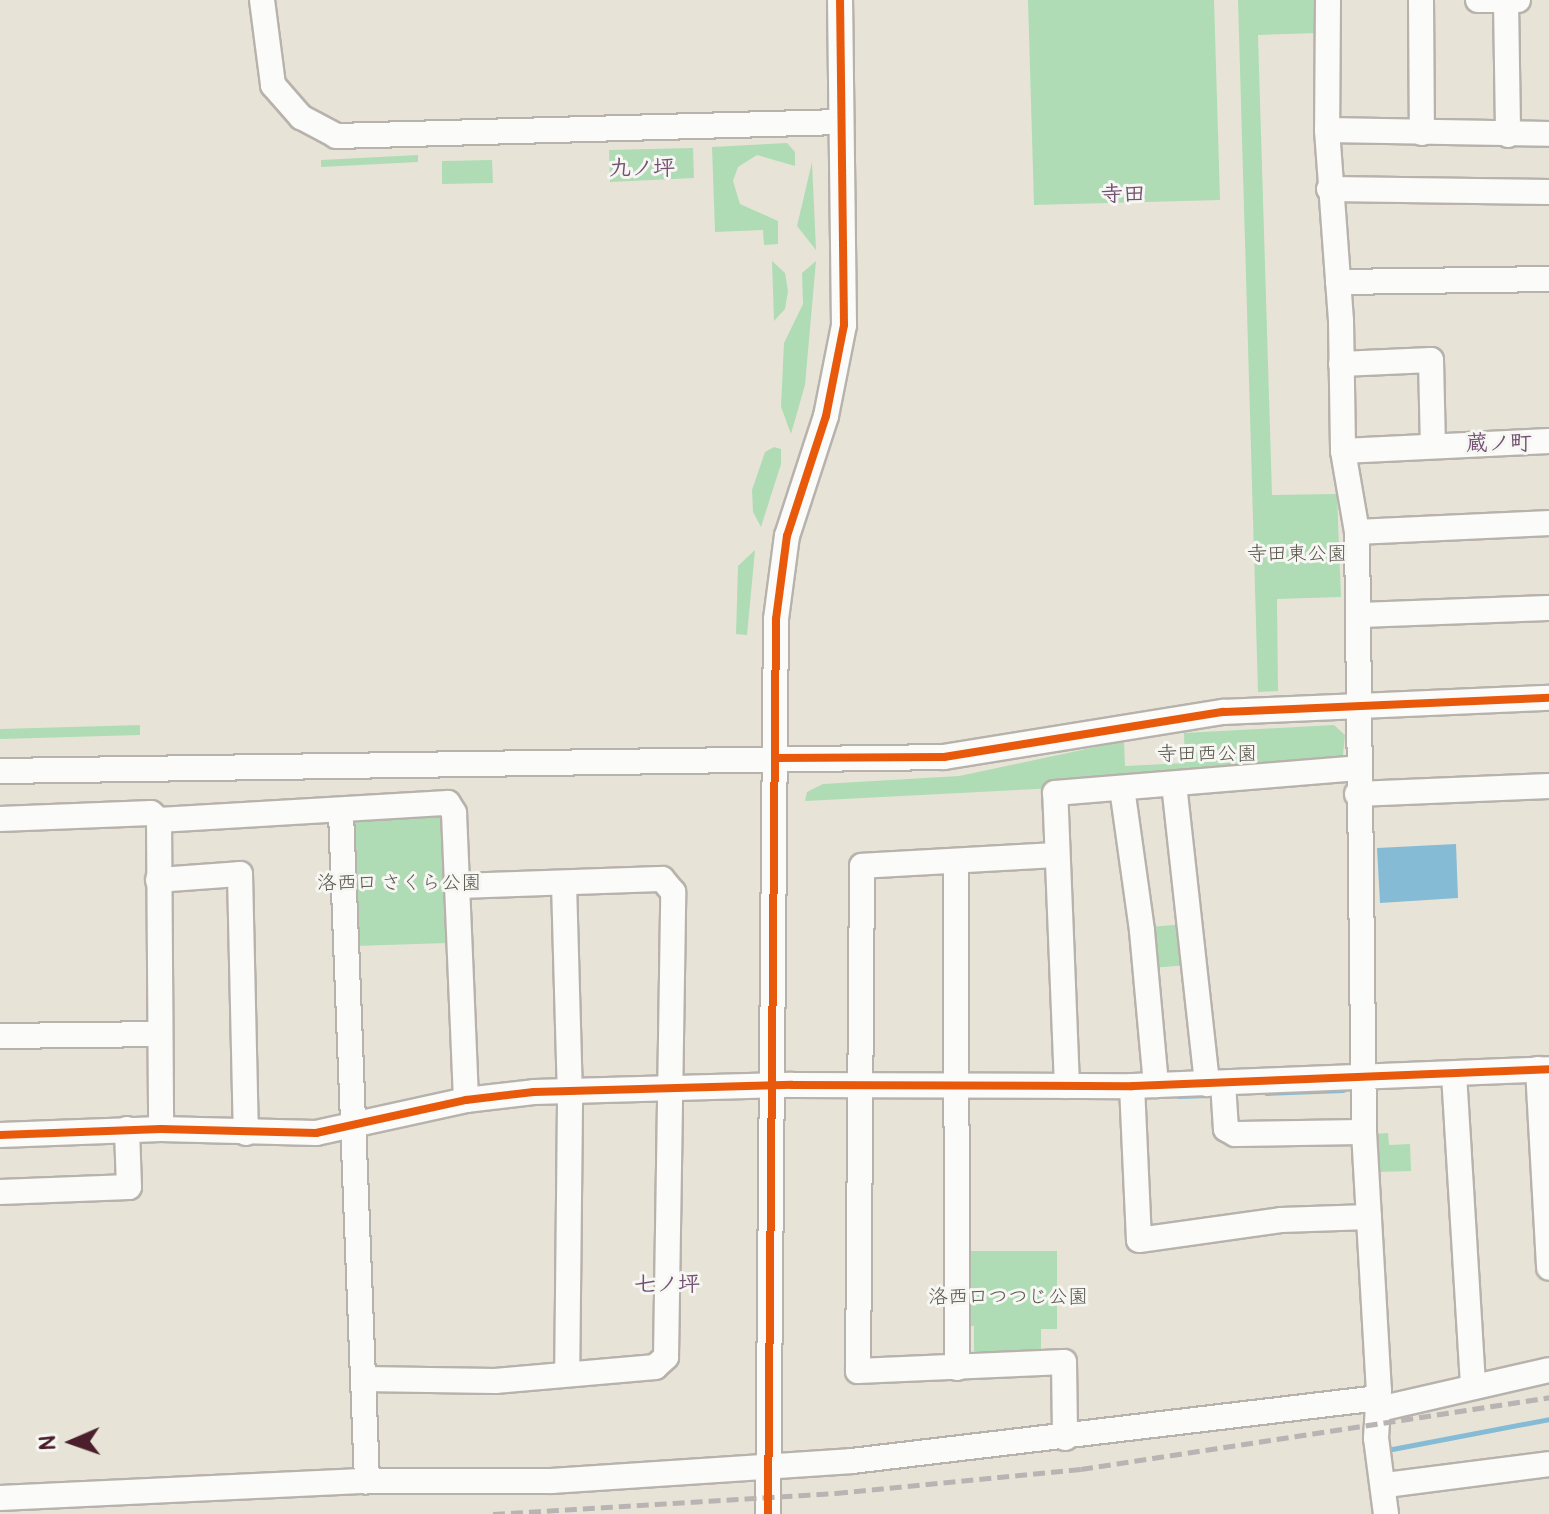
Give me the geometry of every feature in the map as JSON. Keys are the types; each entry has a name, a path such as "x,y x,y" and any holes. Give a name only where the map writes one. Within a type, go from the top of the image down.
{"street":[{"path":"262,0 273,85 301,117 336,136 840,122"},
{"path":"768,1514 766,1465 775,758 780,573 797,498 829,402 844,325 840,0"},
{"path":"1328,0 1327,130 1338,282 1343,451 1357,532 1357,794 1364,1132 1379,1404 1376,1438 1386,1485 1386,1514"},
{"path":"1421,0 1422,133"},
{"path":"1478,0 1512,1 1508,135"},
{"path":"1327,130 1549,134"},
{"path":"1329,189 1549,192"},
{"path":"1338,282 1549,279"},
{"path":"1341,364 1431,360 1433,446"},
{"path":"1343,451 1549,441"},
{"path":"1357,532 1549,523"},
{"path":"1359,615 1549,608"},
{"path":"0,771 944,757 1155,720 1359,705 1549,698"},
{"path":"1067,1086 1055,793 1358,768"},
{"path":"1174,784 1215,1083 1226,1129 1235,1134 1364,1132"},
{"path":"1357,794 1549,786"},
{"path":"1122,788 1142,931 1144,1085 1139,1240 1281,1220 1369,1217"},
{"path":"0,819 151,813 159,820 341,813 448,803 454,813 466,1100"},
{"path":"341,813 367,1481"},
{"path":"159,820 156,1034 161,1129"},
{"path":"1057,855 862,866 858,1371 1064,1362 1065,1438"},
{"path":"956,861 957,1368"},
{"path":"158,880 240,874 246,1133"},
{"path":"564,883 570,1090 567,1373"},
{"path":"363,1379 495,1381 655,1367 665,1360 673,892 668,883 457,886"},
{"path":"0,1036 156,1034"},
{"path":"0,1135 127,1129 246,1133 351,1127 466,1100 570,1090 1144,1085 1543,1069 1549,1268"},
{"path":"1454,1074 1473,1386"},
{"path":"0,1192 129,1187 127,1129"},
{"path":"0,1498 367,1481 552,1481 766,1465 1065,1438 1379,1404 1549,1370"},
{"path":"1386,1485 1549,1464"}],"green space":[{"path":"1028,0 1214,0 1220,200 1034,205"},
{"name":"寺田東公園","path":"1238,0 1320,0 1320,33 1258,35 1272,495 1337,494 1341,597 1277,599 1278,691 1258,692"},
{"path":"787,143 795,152 795,166 757,155 738,167 733,181 740,204 778,221 778,244 764,245 763,230 715,232 712,147"},
{"path":"693,148 694,178 610,182 609,150"},
{"path":"418,155 418,162 321,167 321,160"},
{"path":"492,160 493,183 442,184 442,161"},
{"path":"812,162 816,250 797,226"},
{"path":"772,261 785,273 788,291 785,309 774,321"},
{"path":"816,261 805,385 791,434 781,407 784,343 803,304 802,273"},
{"path":"774,447 781,449 781,464 761,527 753,512 752,490 765,452"},
{"path":"755,550 747,635 736,634 738,566"},
{"path":"140,725 140,735 0,739 0,729"},
{"name":"寺田西公園","path":"1334,725 1345,735 1343,755 1336,762 1057,788 805,801 807,792 823,784 959,776 1124,741 1125,766 1185,763 1184,733"},
{"name":"洛西口 さくら公園","path":"445,811 448,943 354,946 349,820"},
{"path":"1185,924 1188,965 1152,968 1150,927"},
{"path":"1388,1133 1389,1145 1410,1144 1411,1171 1376,1172 1374,1134"},
{"name":"洛西口つつじ公園","path":"963,1251 1057,1251 1057,1329 1041,1329 1041,1351 974,1351 974,1326 963,1326"}],"water":[{"path":"1456,844 1458,898 1380,903 1377,848"}],"waterway":[{"path":"1043,798 1044,813"},
{"path":"1266,1093 1343,1090"},
{"path":"1178,1096 1208,1095"},
{"path":"1387,1450 1549,1419"}],"railway":[{"path":"493,1514 836,1493 1081,1469 1549,1397"}],"cycle path":[{"path":"768,1514 776,619 787,536 826,416 844,325 840,0"},
{"path":"775,758 944,757 1223,712 1549,698"},
{"path":"0,1135 161,1129 316,1133 466,1100 534,1092 792,1085 1132,1086 1549,1069"}],"district":[{"name":"九ノ坪","path":"642,169"},
{"name":"寺田","path":"1123,195"},
{"name":"蔵ノ町","path":"1499,444"},
{"name":"七ノ坪","path":"667,1285"}]}
